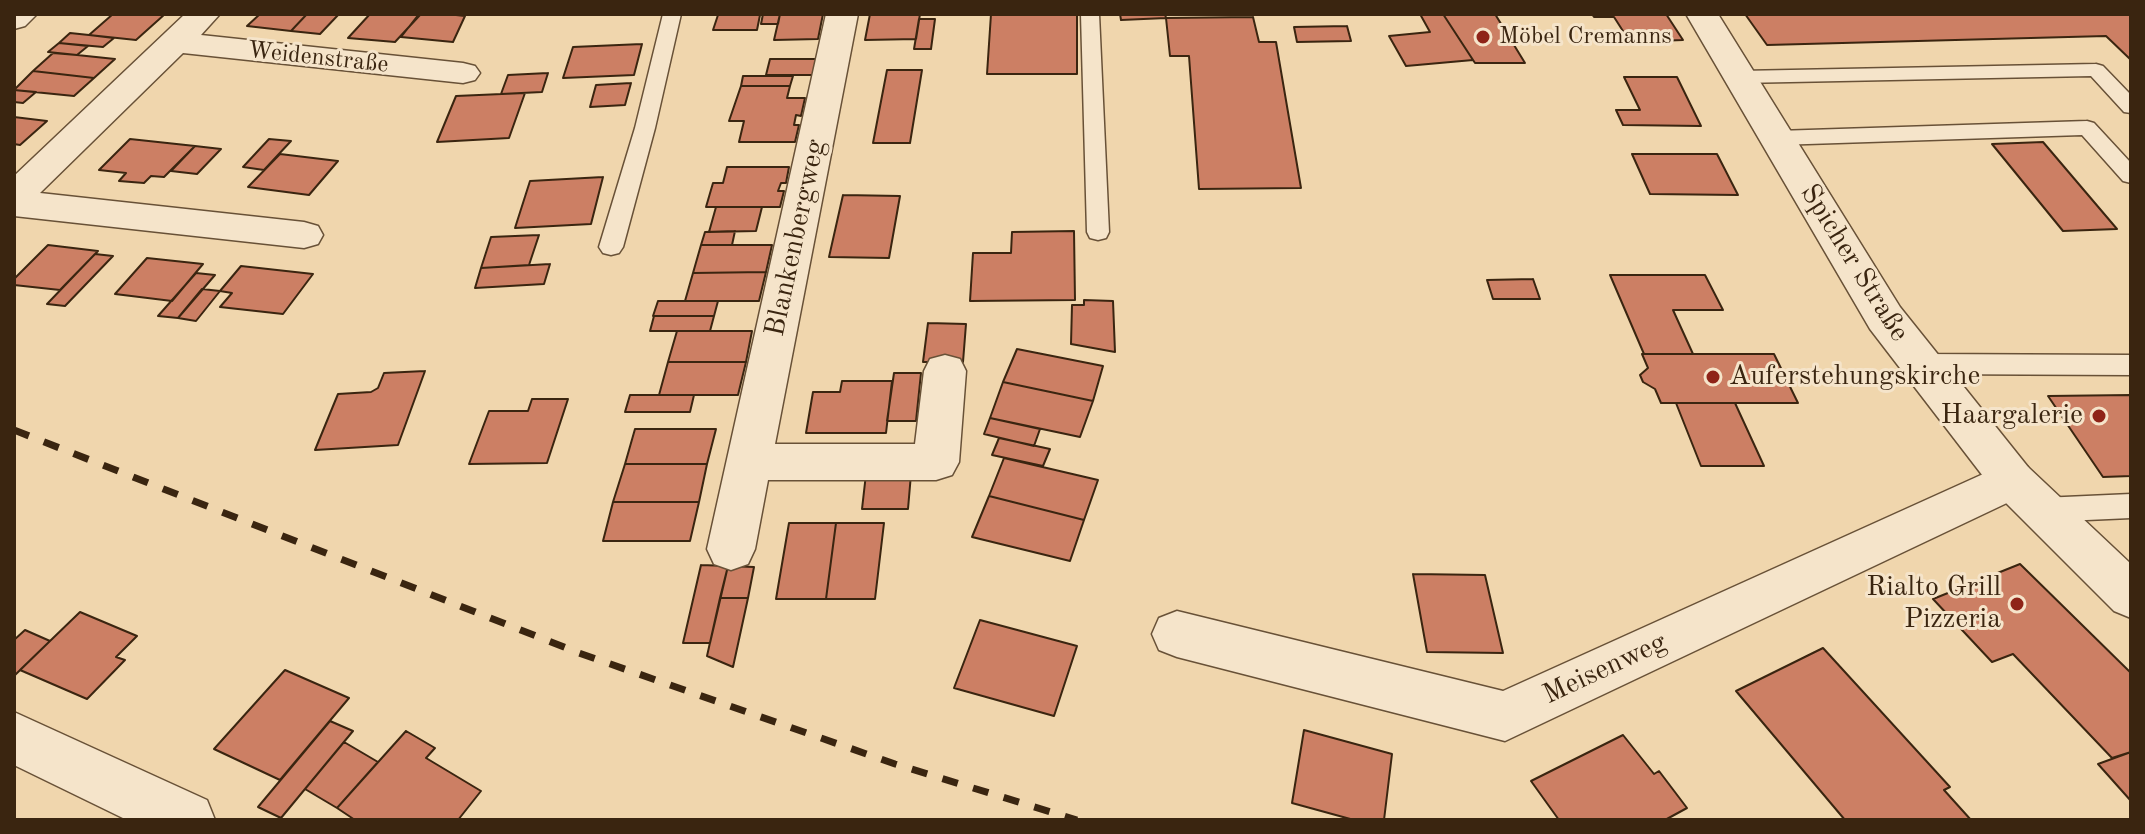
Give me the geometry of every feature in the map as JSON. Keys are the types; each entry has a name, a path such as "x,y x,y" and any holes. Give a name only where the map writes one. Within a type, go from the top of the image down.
{"street":[{"path":"14,200 204,14"},
{"name":"Blankenbergweg","path":"731,549 842,14"},
{"name":"Spicher Straße","path":"1702,14 1885,318 2027,495 2131,596"},
{"name":"Weidenstraße","path":"174,42 463,73"},
{"path":"14,200 304,235"},
{"path":"750,462 936,462 945,371"},
{"name":"Meisenweg","path":"1177,634 1505,716 2027,495"},
{"path":"14,738 187,820"}],"lane":[{"path":"611,247 645,128 672,14"},
{"path":"1090,14 1098,232"},
{"path":"1740,77 2096,70 2131,107"},
{"path":"1777,138 2087,128 2131,176"},
{"path":"1920,364 2131,365"},
{"path":"2027,495 2131,506"}],"building":[{"path":"113,14 165,14 136,40 89,35"},
{"path":"260,14 307,14 291,31 247,26"},
{"path":"307,14 339,14 320,34 291,31"},
{"path":"370,14 420,15 395,42 348,38"},
{"path":"419,14 465,16 453,42 401,37"},
{"path":"763,14 780,14 778,24 761,24"},
{"path":"780,14 823,14 818,39 774,40"},
{"path":"870,14 920,14 916,39 865,40"},
{"path":"991,14 1077,14 1077,74 987,74"},
{"path":"1120,14 1165,14 1166,18 1121,20"},
{"path":"1420,14 1443,14 1473,60 1406,66 1389,36 1430,32"},
{"name":"Möbel Cremanns","path":"1443,14 1495,14 1525,63 1475,63"},
{"path":"1592,14 1666,14 1683,40 1630,42 1614,17 1594,17"},
{"path":"1745,14 2131,14 2131,60 2106,36 1767,45"},
{"path":"718,15 760,15 757,30 713,30"},
{"path":"1253,17 1259,42 1276,42 1301,188 1199,189 1189,56 1170,56 1166,18"},
{"path":"919,19 935,19 931,49 914,49"},
{"path":"1347,26 1351,41 1297,42 1294,27"},
{"path":"70,33 114,38 103,47 59,43"},
{"path":"59,43 88,46 77,55 48,52"},
{"path":"642,44 634,75 563,78 573,47"},
{"path":"53,53 115,59 94,78 33,71"},
{"path":"770,59 820,59 816,75 766,75"},
{"path":"887,70 922,70 910,143 873,143"},
{"path":"33,71 94,78 74,96 14,90"},
{"path":"548,73 542,92 501,94 508,75"},
{"path":"743,76 793,76 790,86 741,86"},
{"path":"1624,77 1677,77 1701,126 1623,125 1616,110 1640,110"},
{"path":"631,83 625,105 590,107 596,85"},
{"path":"741,86 790,86 787,98 805,98 801,116 796,115 794,125 799,125 795,142 739,142 744,121 729,121"},
{"path":"14,90 36,92 23,103 14,102"},
{"path":"525,93 509,138 437,142 456,96"},
{"path":"14,117 47,121 20,145 14,144"},
{"path":"130,139 195,146 164,177 151,176 144,183 119,181 126,173 99,170"},
{"path":"269,139 291,141 264,170 243,167"},
{"path":"2043,142 2117,229 2063,231 1992,144"},
{"path":"195,146 221,149 197,174 171,171"},
{"path":"280,154 338,161 309,195 248,187"},
{"path":"1632,154 1717,154 1738,195 1650,194"},
{"path":"727,167 789,167 786,183 781,183 778,191 784,191 780,207 706,207 713,183 723,183"},
{"path":"603,177 591,224 515,228 530,181"},
{"path":"843,195 900,196 889,258 829,257"},
{"path":"716,207 762,207 756,231 709,232"},
{"path":"735,231 732,245 701,245 705,232"},
{"path":"1074,231 1075,300 970,301 973,253 1011,253 1012,232"},
{"path":"539,235 529,265 481,268 491,237"},
{"path":"48,245 98,251 60,290 14,285 14,279"},
{"path":"701,245 772,245 766,272 693,273"},
{"path":"95,254 113,256 65,306 47,304"},
{"path":"147,258 203,264 172,301 115,294"},
{"path":"550,264 544,284 475,288 481,268"},
{"path":"241,266 313,274 283,314 220,307 232,293 220,291"},
{"path":"766,272 759,301 685,301 693,273"},
{"path":"196,273 215,275 178,318 158,316"},
{"path":"1610,275 1705,275 1723,310 1673,310 1693,354 1644,354"},
{"path":"1533,279 1540,299 1493,299 1487,280"},
{"path":"202,289 220,291 196,321 178,318"},
{"path":"1084,300 1113,301 1115,352 1071,344 1072,305 1084,305"},
{"path":"658,301 718,301 714,316 653,316"},
{"path":"654,316 714,316 710,331 650,331"},
{"path":"928,323 966,324 963,362 923,362"},
{"path":"677,331 752,331 746,362 668,362"},
{"path":"1017,349 1103,366 1093,401 1003,382"},
{"name":"Auferstehungskirche","path":"1642,354 1774,354 1798,403 1661,403 1655,389 1643,382 1640,375 1648,368"},
{"path":"668,362 746,362 738,395 659,395"},
{"path":"425,371 398,445 315,450 338,394 371,392 378,388 384,373"},
{"path":"894,373 921,373 916,421 887,421"},
{"path":"842,381 892,381 886,433 806,433 813,392 840,392"},
{"path":"1003,382 1093,401 1080,437 990,418"},
{"path":"630,395 694,395 690,412 625,412"},
{"path":"2131,395 2131,476 2103,477 2048,396"},
{"path":"532,399 568,399 547,463 469,464 489,411 528,411"},
{"path":"1676,403 1735,403 1764,466 1701,466"},
{"path":"990,418 1040,429 1034,446 984,434"},
{"path":"635,429 716,429 707,464 625,464"},
{"path":"999,438 1050,449 1043,466 992,455"},
{"path":"1004,458 1098,480 1084,520 989,496"},
{"path":"625,464 707,464 699,502 613,502"},
{"path":"866,474 911,474 908,509 862,509"},
{"path":"989,496 1084,520 1070,561 972,537"},
{"path":"613,502 699,502 690,541 603,541"},
{"path":"789,523 836,523 826,599 776,599"},
{"path":"836,523 884,523 875,599 826,599"},
{"path":"2020,564 2131,673 2131,752 2112,758 2013,654 1992,662 1933,599"},
{"path":"701,565 728,566 710,643 683,643"},
{"path":"728,566 754,567 748,598 720,598"},
{"path":"1413,574 1485,575 1503,653 1427,652"},
{"path":"720,598 748,598 733,667 707,656"},
{"path":"80,612 137,636 116,657 125,660 87,699 20,670"},
{"path":"980,620 1077,646 1054,716 954,688"},
{"path":"25,630 50,641 14,676 14,640"},
{"path":"1823,648 1950,787 1944,790 1971,820 1845,820 1736,691"},
{"path":"285,670 349,698 280,780 214,749"},
{"path":"330,721 353,731 281,818 258,807"},
{"path":"1304,730 1392,754 1384,820 1354,820 1292,803"},
{"path":"406,731 435,748 426,758 481,791 458,820 355,820 337,808"},
{"path":"1623,735 1654,774 1659,771 1687,808 1665,820 1559,820 1531,781"},
{"path":"344,742 378,762 337,808 305,789"},
{"path":"2131,752 2131,801 2098,764"}],"railway":[{"path":"14,430 579,653 895,764 1077,820"}],"place":[{"name":"Möbel Cremanns","path":"1483,37"},
{"name":"Auferstehungskirche","path":"1713,377"},
{"name":"Haargalerie","path":"2099,416"},
{"name":"Rialto Grill Pizzeria","path":"2017,604"}]}
